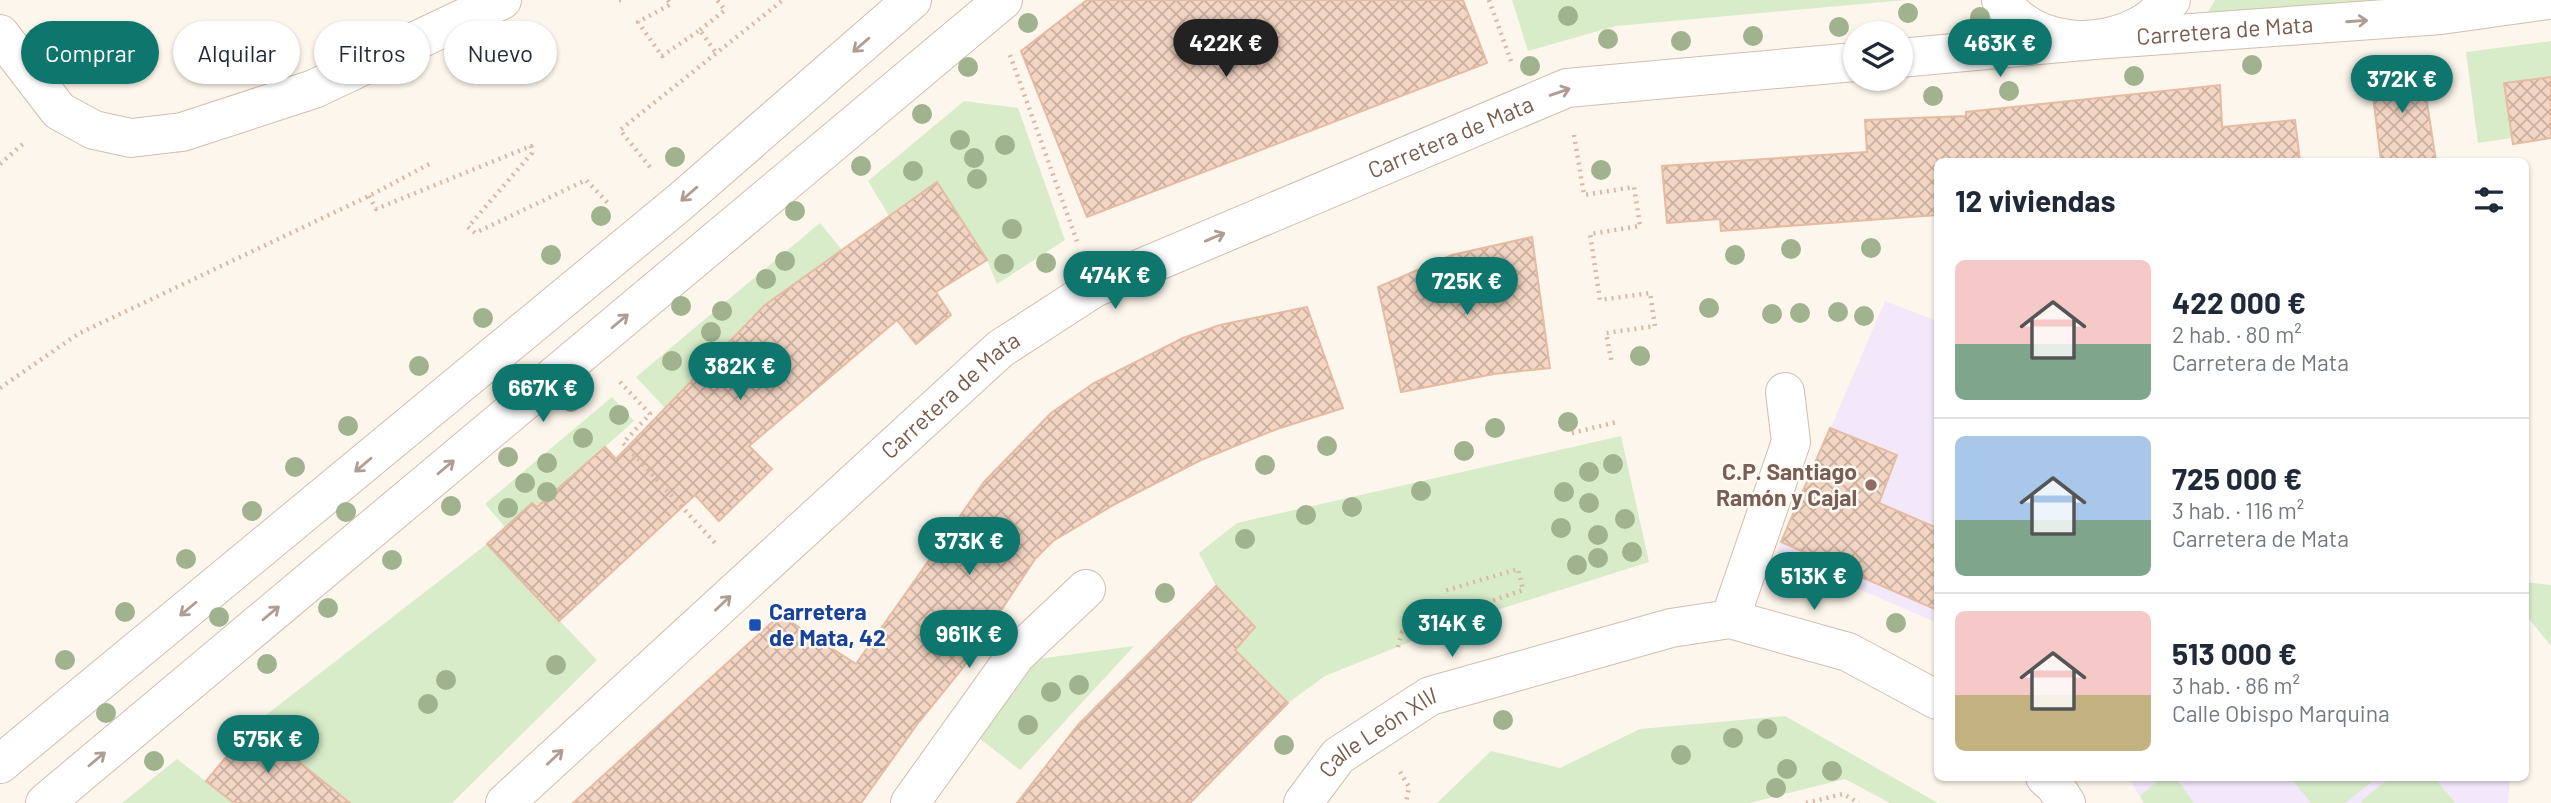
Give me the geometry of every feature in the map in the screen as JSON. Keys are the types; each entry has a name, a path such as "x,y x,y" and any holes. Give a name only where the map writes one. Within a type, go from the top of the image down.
{"street":[{"path":"0,34 59,111 94,130 131,138 182,132 314,89 502,0"},
{"path":"0,764 680,202 912,0"},
{"path":"2001,0 2011,15 2042,33 2066,40 2094,40 2125,33 2149,20 2171,0"},
{"name":"Carretera de Mata","path":"1913,57 2094,40 2441,15 2548,0"},
{"path":"45,803 998,4"},
{"name":"Carretera de Mata","path":"505,803 1000,349 1094,288 1567,88 1843,63"},
{"path":"1785,393 1791,442 1730,619 1848,652 1934,698"},
{"path":"910,803 1016,655 1086,589"},
{"name":"Calle León XIII","path":"1303,803 1338,756 1430,696 1671,628 1730,619"},
{"path":"2049,781 2066,803"}],"path":[{"path":"676,0 638,22 662,56 725,10 717,0"},
{"path":"680,202 620,130 783,0"},
{"path":"1489,0 1526,105"},
{"path":"998,4 1094,288"},
{"path":"700,30 716,53"},
{"path":"1567,88 1584,195 1634,187 1640,226 1590,234 1598,287 1600,300 1650,293 1655,326 1606,333 1612,364"},
{"path":"369,196 376,209 531,146 532,153 468,226 475,233 586,180 639,236"},
{"path":"0,388 78,334 369,196 433,162"},
{"path":"588,348 650,414 623,443 749,579"},
{"path":"1572,433 1617,422"},
{"path":"1398,647 1402,632 1523,590 1518,569 1444,591"},
{"path":"1806,803 1843,793 1859,803"}],"shaded area":[{"name":"C.P. Santiago Ramón y Cajal","path":"1885,301 1934,320 1934,622 1777,553"},
{"path":"2130,781 2510,781 2508,803 2144,803"}],"green space":[{"path":"1512,0 1907,0 1616,26 1528,51"},
{"path":"2215,0 2382,0 2203,21"},
{"path":"2551,41 2551,77 2504,84 2512,138 2478,143 2466,52"},
{"path":"964,101 1018,108 1065,240 997,284 987,260 937,182 889,216 868,181"},
{"path":"820,223 842,250 767,303 665,408 636,377"},
{"path":"612,397 634,421 537,507 532,503 505,527 485,504"},
{"path":"1621,436 1649,562 1462,621 1325,676 1288,703 1235,650 1255,627 1216,586 1199,553 1237,523"},
{"path":"487,544 597,660 452,803 350,803 253,725"},
{"path":"2529,582 2551,585 2551,646 2529,619"},
{"path":"1134,646 1020,770 979,738 1037,659"},
{"path":"1785,716 1938,803 1890,803 1845,779 1749,803 1437,803 1491,751 1560,768 1640,729"},
{"path":"177,759 234,803 122,803"},
{"path":"2157,781 2178,781 2194,803 2144,803 2140,796"},
{"path":"2293,781 2373,781 2345,803 2311,803"},
{"path":"2386,781 2437,781 2455,803 2362,803 2361,801"}],"building":[{"path":"1087,0 1463,0 1487,63 1087,217 1021,51"},
{"path":"2421,64 2436,158 2381,158 2370,71"},
{"path":"2551,77 2551,138 2513,144 2504,83"},
{"path":"2220,85 2222,127 2295,120 2300,158 1934,158 1934,215 1721,231 1720,219 1667,223 1662,166 1867,152 1865,120 1966,116 1966,112"},
{"path":"937,182 987,260 936,292 951,315 916,344 897,320 749,446 772,469 719,521 695,495 559,621 487,544 532,503 537,507 605,447 616,459 765,305"},
{"path":"1532,237 1550,368 1494,374 1401,392 1378,287 1452,255"},
{"path":"1307,307 1343,408 1277,429 1201,460 1115,504 1053,541 1035,559 962,669 918,723 861,803 573,803 780,615 856,664 984,482 1051,413 1094,383 1183,338 1220,325"},
{"path":"1830,428 1897,455 1879,503 1934,527 1934,609 1781,542"},
{"path":"1216,586 1255,627 1235,650 1288,703 1190,803 1017,803 1078,725"},
{"path":"253,725 350,803 234,803 206,781"}],"place":[{"name":"C.P. Santiago Ramón y Cajal","path":"1871,485"},
{"name":"Carretera de Mata, 42","path":"755,625"}]}
